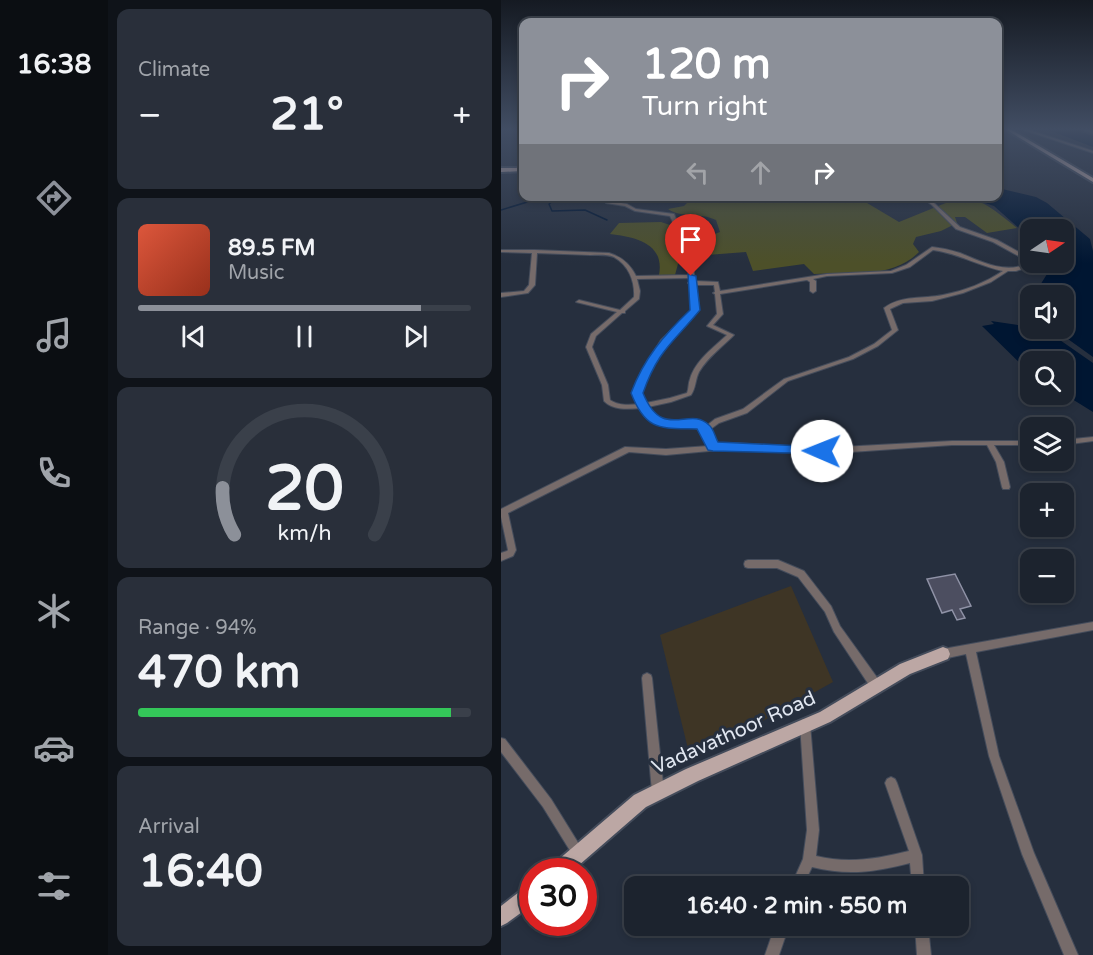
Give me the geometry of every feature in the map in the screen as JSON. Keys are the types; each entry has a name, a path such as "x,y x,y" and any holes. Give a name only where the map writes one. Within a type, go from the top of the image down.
{"main road":[{"name":"Vadavathoor Road","path":"572,858 640,801 805,724 825,717 905,669 943,654"},
{"path":"501,917 519,903"}],"street":[{"path":"607,201 626,205 635,210 672,215 689,252 695,310 663,341 645,371 637,393 642,406 653,420 700,425 706,429 713,447"},
{"path":"706,429 717,421 745,411 786,380 851,358 876,345 895,330 887,308 891,305 904,301 937,298 975,288 1006,271 1023,268 1028,263 1026,258 995,241 958,228 929,201"},
{"path":"716,293 807,278 892,272 908,266 919,255 931,248 1006,271"},
{"path":"501,251 613,254 635,278 638,296 623,312 594,335 589,350 605,385 609,404 642,406 689,394 693,389 693,378 702,362 731,335 710,326 720,314 716,283 691,283"},
{"path":"501,295 526,291 532,285 535,251"},
{"path":"501,256 509,252"},
{"path":"635,278 691,276"},
{"path":"807,278 813,281 813,291"},
{"path":"579,302 623,312"},
{"path":"1074,442 1093,439"},
{"path":"989,443 1000,462 1006,487"},
{"path":"501,557 510,554 511,550 502,512 627,449 666,452 713,447 822,451 1020,443"},
{"path":"748,564 778,564 801,574 828,609 837,629 877,687"},
{"path":"943,654 1093,626"},
{"path":"970,649 995,756 1028,854 1071,955"},
{"path":"647,678 657,792"},
{"path":"802,876 809,860 813,830 805,724"},
{"path":"501,742 547,803 578,853"},
{"path":"891,783 916,855 917,876"},
{"path":"809,860 833,867 867,868 916,855"},
{"path":"772,955 779,936"},
{"path":"923,936 924,955"}],"shaded area":[{"path":"791,586 833,682 691,761 660,635"}],"green space":[{"path":"681,201 864,201 899,222 951,201 977,201 990,207 1017,228 987,233 965,217 955,217 957,223 941,231 916,237 913,244 919,252 897,267 870,272 814,274 804,264 753,271 746,252 694,256 688,238 704,238 720,232 716,220 704,216 680,214 668,209 684,206 688,202"},
{"path":"661,222 670,225 682,249 675,275 659,275 660,264 657,256 646,244 629,237 610,234 619,223"}],"water":[{"path":"1002,189 1036,197 1066,219 1020,219 1020,229 994,206 979,201 1002,201"},
{"path":"1074,226 1090,239 1093,251 1093,357 1068,339 1074,339 1074,285 1040,285 1048,273 1074,273"},
{"path":"991,321 1020,325 1020,339 1058,339 1093,363 1093,412 1074,400 1074,351 1020,351 1020,363 982,326 994,324"}],"building":[{"path":"955,574 971,606 960,609 965,618 957,620 952,610 942,613 927,579"}],"waterway":[{"path":"501,210 531,201"},
{"path":"553,201 549,204 552,211 585,210 607,220"}],"route":[{"path":"691,276 691,295 695,310 663,341 645,371 637,393 642,406 653,420 700,425 706,429 713,447 822,451"}]}
